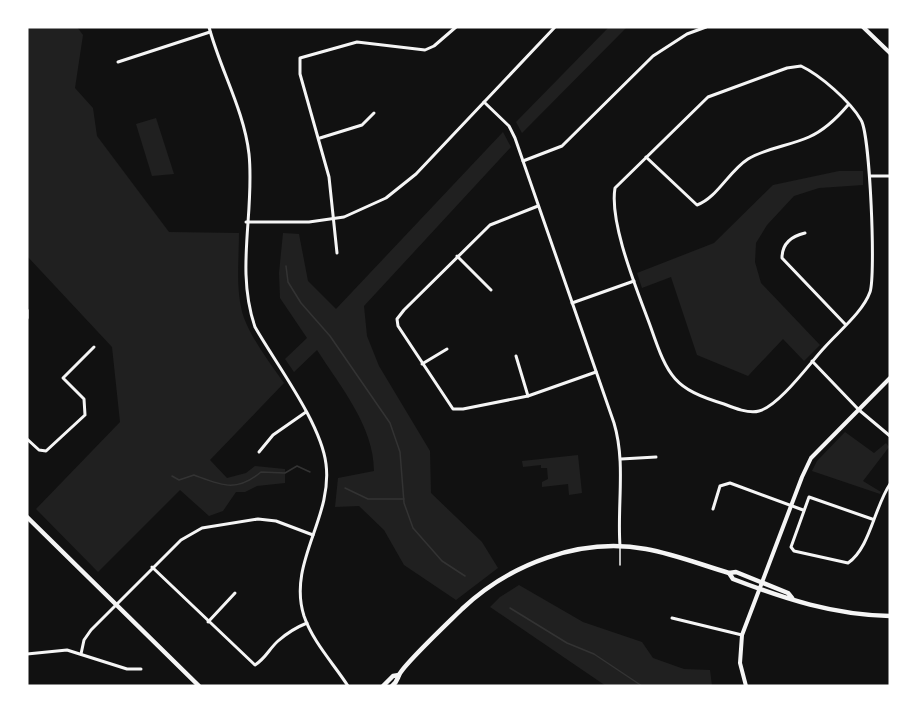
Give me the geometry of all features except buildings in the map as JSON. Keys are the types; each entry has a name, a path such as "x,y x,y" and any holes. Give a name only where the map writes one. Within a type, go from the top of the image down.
{"main road":[{"path":"27,516 199,686"},
{"path":"392,686 399,675 463,609 500,580 551,556 597,547 620,546 667,554 729,573 736,572 788,593 792,598"},
{"path":"729,573 733,579 786,599 792,598 847,614 890,616"},
{"path":"383,686 393,676 399,675"}],"street":[{"path":"209,27 249,153 245,286 249,310 255,327 306,412 322,448 327,474 325,500 301,577 301,602 307,623 320,647 348,686"},
{"path":"337,253 329,177 320,138 300,74 300,58 357,42 425,50 434,46 456,27"},
{"path":"246,222 333,219 369,208 401,186 555,27"},
{"path":"523,161 561,146 653,56 695,28 706,27"},
{"path":"863,27 890,53"},
{"path":"118,62 210,32"},
{"path":"801,66 814,72 861,120 866,132 870,176 870,292 845,324 774,402 758,412 741,410 695,395 674,380 660,356 634,281 613,202 615,188 646,157 708,97 787,68 801,66"},
{"path":"484,102 509,126 620,442 620,546"},
{"path":"646,157 697,205 747,160 809,137 825,128 848,105"},
{"path":"320,138 362,124 374,113"},
{"path":"870,176 890,176"},
{"path":"537,206 490,225 397,319 398,326 453,409 464,409 528,396 596,372"},
{"path":"805,233 794,235 784,245 782,258 845,324"},
{"path":"457,256 491,290"},
{"path":"572,303 634,281"},
{"path":"27,310 27,318"},
{"path":"27,439 39,450 46,451 85,415 84,399 63,378 94,347"},
{"path":"422,364 447,350"},
{"path":"516,356 528,396"},
{"path":"812,361 859,410 890,436"},
{"path":"746,686 740,663 742,635 790,505 811,458 890,378"},
{"path":"259,452 273,435 306,412"},
{"path":"621,459 656,457"},
{"path":"713,509 720,486 730,483 803,510"},
{"path":"872,519 814,497 806,500 791,547 794,551 832,562 848,563 859,556 872,519 890,484"},
{"path":"81,654 87,635 115,605 181,540 202,528 258,519 276,522 313,535"},
{"path":"152,567 255,665 265,659 276,642 307,623"},
{"path":"208,622 236,593"},
{"path":"672,618 742,635"},
{"path":"27,654 68,650 127,669 141,669"}],"lane":[{"path":"620,546 620,565"}],"shaded area":[{"path":"27,27 77,27 83,35 75,88 93,108 97,136 169,232 239,233 238,287 244,318 257,343 284,383 210,460 227,478 246,473 255,466 285,469 285,483 257,486 245,492 236,492 223,511 209,516 180,490 98,572 36,509 120,422 112,347 27,256"},
{"path":"609,27 627,27 522,133 516,122"},
{"path":"156,118 174,174 152,176 136,124"},
{"path":"503,132 511,147 364,306 367,336 379,366 430,451 431,493 482,542 498,568 456,600 404,565 384,530 359,506 335,507 338,478 374,471 372,454 362,422 317,350 294,372 285,359 307,338 280,298 279,273 283,233 299,234 308,281 336,309"},
{"path":"839,171 863,171 863,185 819,188 794,196 767,225 756,243 755,262 761,283 820,345 804,361 783,339 748,376 697,355 671,277 642,288 637,273 714,243 773,185"},
{"path":"845,432 874,453 886,443 889,447 863,481 881,492 880,494 812,471 817,461"},
{"path":"578,455 582,493 569,495 568,484 542,487 542,482 548,479 547,468 541,468 541,465 523,467 522,461"},
{"path":"519,585 583,622 642,642 653,658 684,669 710,670 712,686 606,686 490,607 500,597"}],"waterway":[{"path":"286,266 288,282 301,303 330,336 390,423 400,452 404,503 413,528 442,561 465,576"},
{"path":"172,476 179,480 194,475 220,484 236,485 252,479 261,472 285,473 297,466 310,472"},
{"path":"345,488 368,499 404,499"},
{"path":"510,608 567,643 594,654 642,686"}]}
